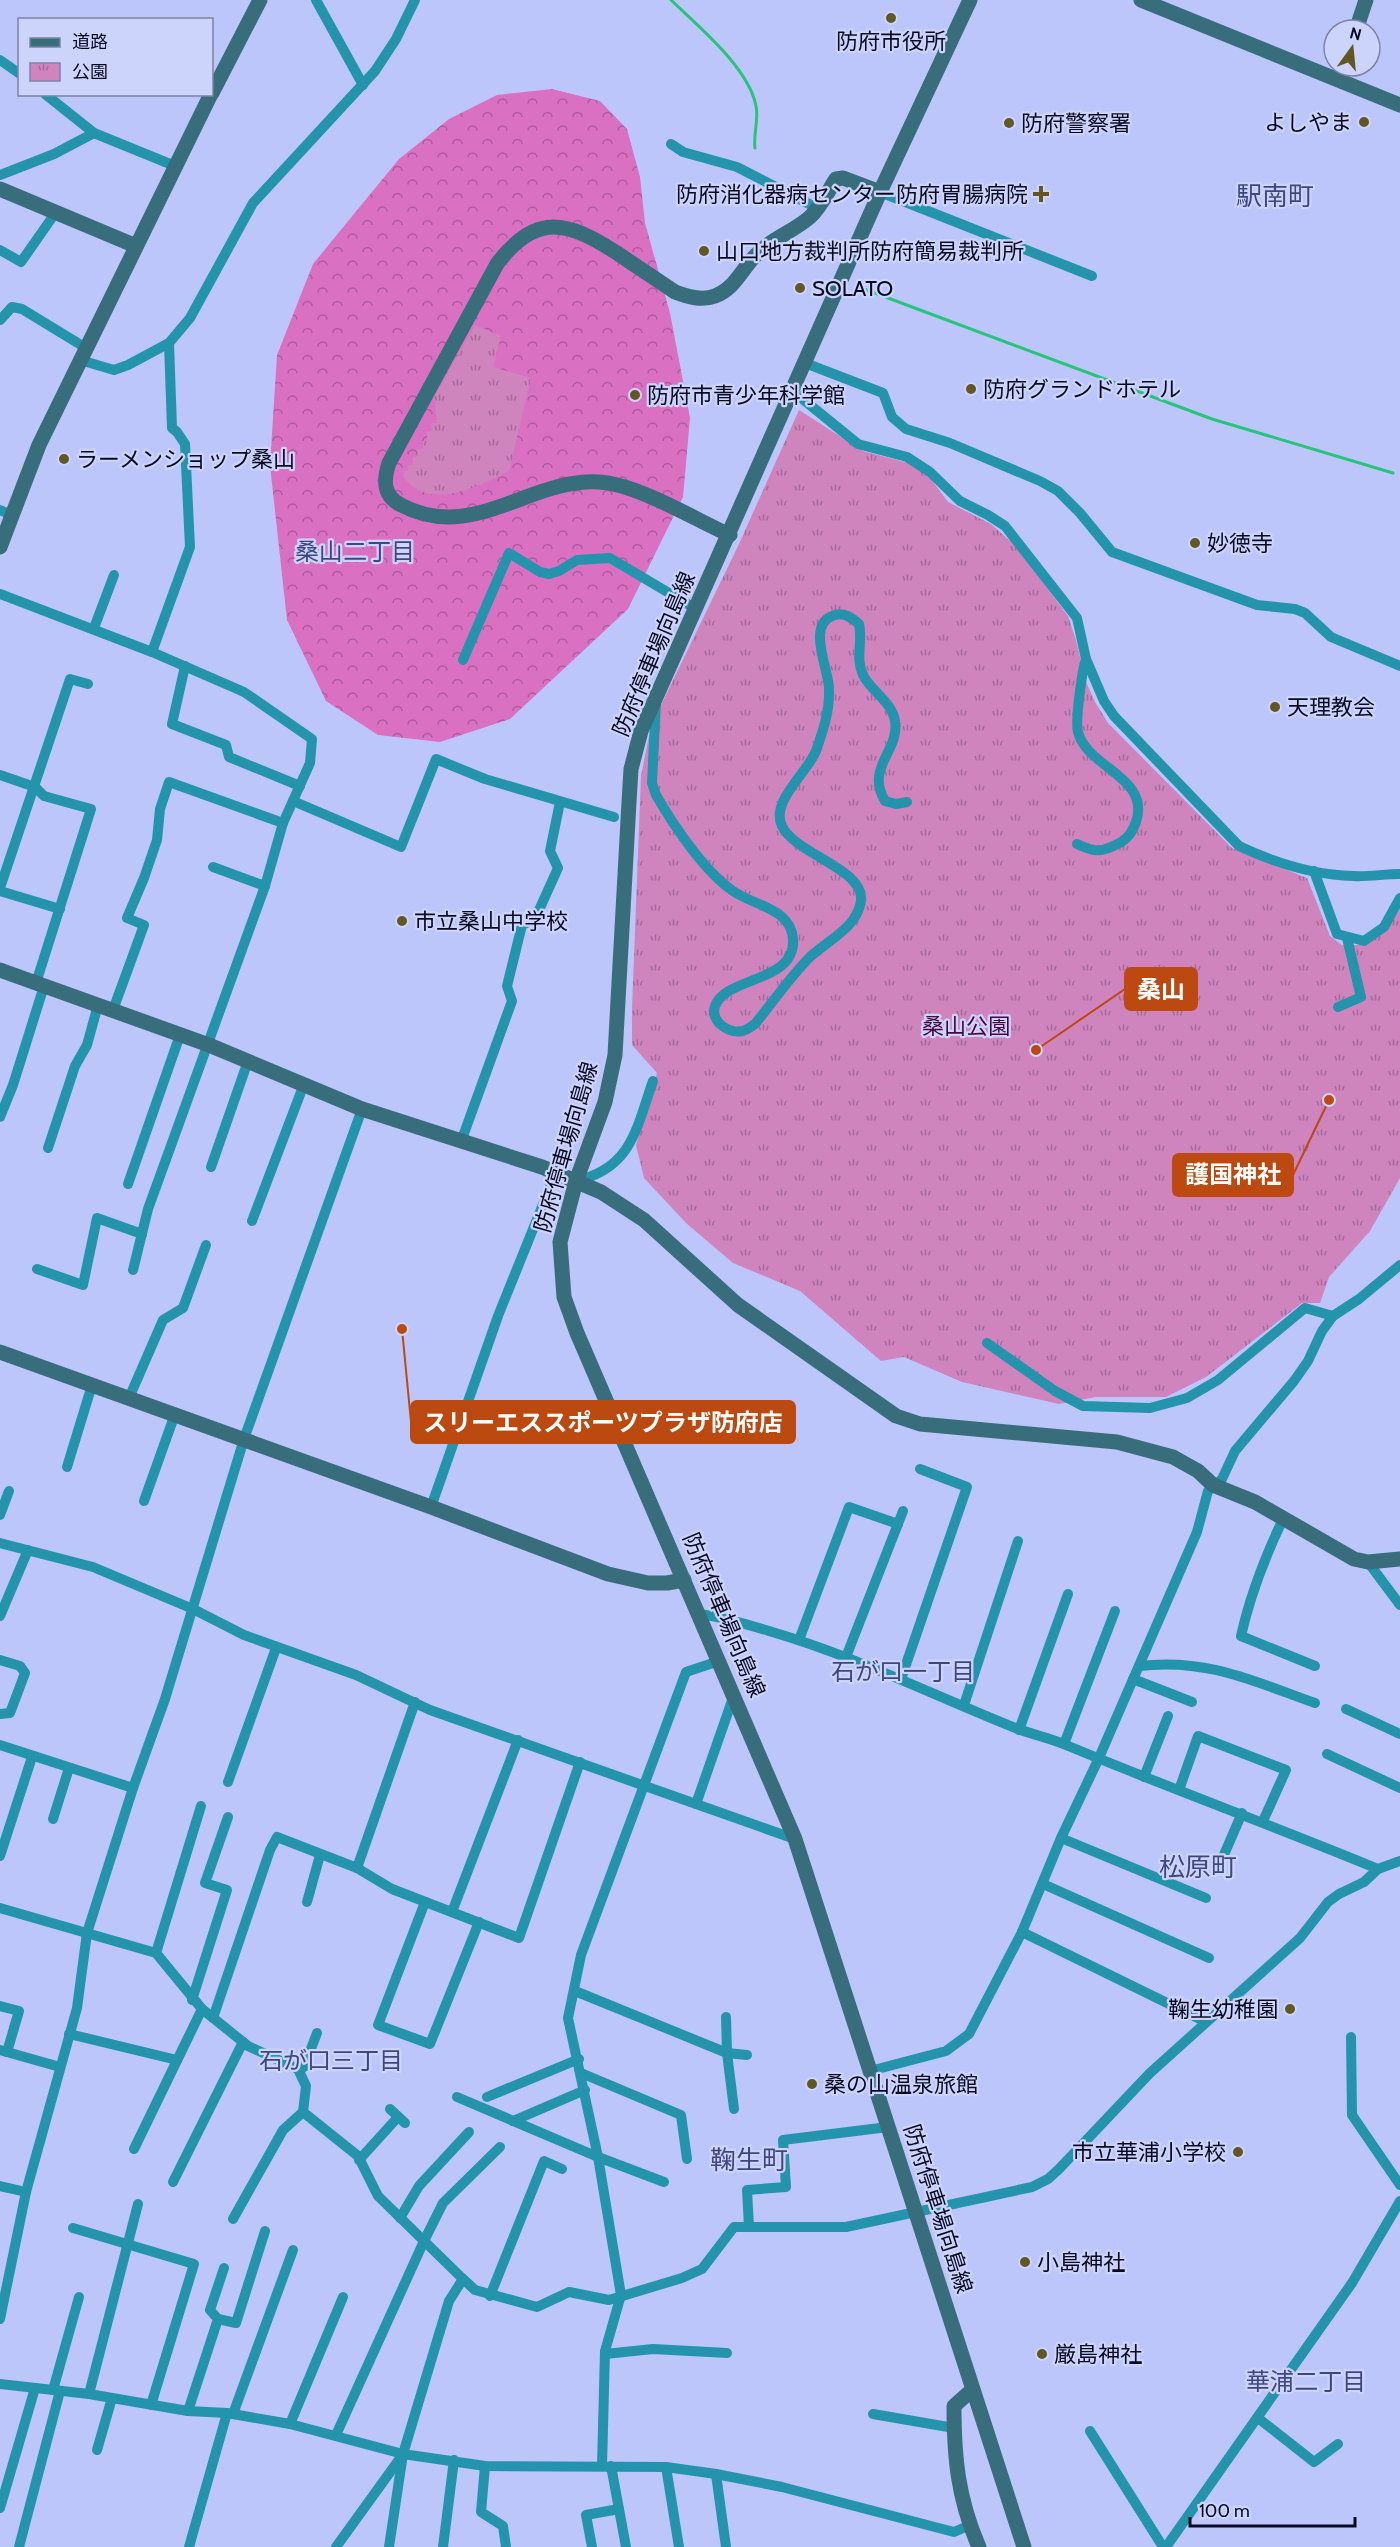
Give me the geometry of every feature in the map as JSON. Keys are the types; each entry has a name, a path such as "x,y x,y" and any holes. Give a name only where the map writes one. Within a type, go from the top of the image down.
{"street":[{"path":"213,86 217,70 248,26 260,0"},
{"path":"316,0 363,85"},
{"path":"0,321 12,307 22,309 83,354 114,370 169,343 190,318 253,203 375,71 396,39 415,0"},
{"name":"防府停車場向島線","path":"970,0 880,192 794,392 641,731 632,769 615,1055 605,1102 576,1181 561,1242 564,1297 795,1839 1024,2547"},
{"path":"1141,0 1167,5 1322,65"},
{"path":"1360,18 1366,0"},
{"path":"0,60 18,73"},
{"path":"1352,78 1400,105"},
{"path":"47,96 93,133 175,166"},
{"path":"0,548 6,512 210,96"},
{"path":"0,175 54,154 93,133"},
{"path":"671,144 683,152 737,167 817,208"},
{"path":"729,535 622,485 601,482 583,482 456,518 424,515 395,502 386,491 384,477 389,463 497,264 511,245 537,229 555,226 573,229 593,237 687,297 713,297 726,290 754,257 774,239 809,218 836,179 843,178 1092,276"},
{"path":"0,189 136,246"},
{"path":"0,250 21,262 56,213"},
{"path":"153,652 190,547 185,444 172,428 169,343"},
{"path":"805,363 883,393 892,417 906,429 950,443 1040,481 1058,491 1080,513 1112,552 1257,605 1295,609 1305,613 1331,637 1400,666"},
{"path":"794,392 858,444 907,458 930,472 960,501 1005,526 1077,618 1086,659 1104,701 1114,716 1239,846 1266,859 1314,871 1356,877 1400,874"},
{"path":"463,660 510,553 540,572 549,574 578,560 610,558 696,609"},
{"path":"94,628 114,575"},
{"path":"0,594 94,628 244,692 312,739 310,763 283,823 265,886 148,1209 134,1270"},
{"path":"656,698 652,783 656,795 706,864 732,890 748,900 780,913 790,926 793,938 793,947 787,959 774,971 723,993 716,1002 713,1013 715,1019 719,1024 732,1030 743,1031 755,1024 810,958 845,930 856,914 861,899 854,881 798,846 781,825 779,815 782,802 794,783 808,768 827,716 829,688 820,648 820,632 827,618 836,614 844,615 859,624 859,661 863,675 889,707 895,720 892,741 878,776 879,792 885,801 896,804 908,801"},
{"path":"1077,844 1089,850 1102,852 1124,842 1133,830 1138,806 1132,790 1120,776 1085,746 1077,730 1082,674 1086,659"},
{"path":"185,666 172,724 226,745 229,757 300,786"},
{"path":"60,909 0,889 70,679 88,684"},
{"path":"293,801 401,848 436,759 485,779 614,817"},
{"path":"0,775 35,787 44,796 91,810 60,909 13,1085 0,1118"},
{"path":"112,1010 144,925 127,918 157,840 160,809 169,782 283,823"},
{"path":"462,1139 512,1001 507,986 522,925 535,919 558,868 550,851 560,802"},
{"path":"213,867 265,886"},
{"path":"1314,871 1337,934 1347,938 1364,941 1384,927 1400,897"},
{"path":"1338,1007 1361,997 1347,938"},
{"path":"0,970 209,1045 362,1109 462,1139 576,1181 625,1206 644,1220 738,1305 896,1416 920,1424 967,1426 1117,1442 1173,1457 1198,1471 1213,1485 1246,1497 1340,1552 1368,1562 1400,1558"},
{"path":"48,1148 75,1066 87,1045 98,1005"},
{"path":"128,1184 180,1035"},
{"path":"211,1167 249,1061"},
{"path":"576,1181 598,1176 613,1166 624,1152 633,1138 653,1081"},
{"path":"252,1221 304,1084"},
{"path":"0,2319 27,2192 76,2008 87,1933 133,1788 165,1699 244,1439 362,1109"},
{"path":"431,1507 498,1316 556,1172"},
{"path":"37,1269 82,1285 98,1218 142,1234"},
{"path":"129,1398 163,1320 183,1308 206,1245"},
{"path":"870,2071 946,2051 969,2034 1022,1932 1061,1838 1098,1760 1197,1532 1208,1491 1222,1479 1235,1451 1308,1361 1322,1331 1333,1316 1359,1299 1400,1265"},
{"path":"987,1342 1055,1391 1083,1406 1150,1408 1187,1398 1218,1380 1305,1308 1333,1316"},
{"path":"0,1352 431,1507 608,1574 648,1583 684,1580"},
{"path":"67,1467 92,1385"},
{"path":"144,1502 175,1414"},
{"path":"901,1679 968,1487 921,1469"},
{"path":"0,1515 9,1491"},
{"path":"799,1640 849,1507 898,1524"},
{"path":"846,1657 903,1511"},
{"path":"1282,1518 1247,1608 1241,1636 1315,1666"},
{"path":"964,1705 1018,1541"},
{"path":"0,1543 93,1568 193,1610 244,1635 356,1676 430,1710 795,1839"},
{"path":"0,1616 28,1550"},
{"path":"1368,1562 1400,1605"},
{"path":"1019,1730 1068,1594"},
{"path":"1064,1744 1115,1611"},
{"path":"699,1614 718,1616 799,1640 846,1657 1019,1730 1064,1744 1098,1760 1263,1821 1378,1869"},
{"path":"228,1782 276,1648"},
{"path":"0,1660 20,1666 25,1673 10,1713 0,1714"},
{"path":"626,2547 619,2509 606,2466 604,2354 621,2295 582,2073 568,2018 581,1955 686,1671 719,1661"},
{"path":"1139,1666 1182,1664 1222,1669 1316,1703"},
{"path":"1133,1679 1192,1701"},
{"path":"696,1804 734,1695"},
{"path":"357,1868 416,1702"},
{"path":"1346,1709 1400,1734"},
{"path":"1144,1777 1168,1716"},
{"path":"1179,1790 1198,1736 1286,1770 1263,1821"},
{"path":"452,1912 518,1740"},
{"path":"0,1745 133,1788"},
{"path":"1327,1754 1400,1788"},
{"path":"0,1856 32,1757"},
{"path":"213,2018 270,1850 277,1837 357,1868 392,1889 519,1938 580,1762"},
{"path":"53,1819 69,1768"},
{"path":"156,1953 201,1806"},
{"path":"1223,1857 1242,1813"},
{"path":"192,2000 227,1890 205,1883 228,1817"},
{"path":"1061,1838 1206,1898"},
{"path":"307,1902 320,1855"},
{"path":"303,2112 358,2156 378,2196 475,2290 490,2296 537,2307 569,2292 609,2300 682,2278 702,2269 734,2227 846,2227 1032,2187 1048,2179 1150,2073 1300,1938 1328,1902 1364,1882 1378,1869 1400,1861"},
{"path":"1043,1884 1209,1958"},
{"path":"425,1902 378,2025 430,2044 479,1922"},
{"path":"0,1908 156,1953 192,2000 202,2009 243,2042 298,2070 306,2086 303,2112 283,2130 233,2218"},
{"path":"1022,1932 1206,2022"},
{"path":"575,1991 727,2053 747,2055"},
{"path":"0,2006 19,2011 4,2051 60,2067"},
{"path":"134,2149 202,2009"},
{"path":"726,2017 727,2053 734,2109"},
{"path":"298,2070 304,2067 317,2033"},
{"path":"69,2034 177,2060"},
{"path":"1352,2037 1352,2115 1400,2185"},
{"path":"173,2182 243,2042"},
{"path":"487,2097 579,2059"},
{"path":"582,2073 681,2115 687,2159"},
{"path":"513,2121 585,2090"},
{"path":"457,2097 598,2157 664,2182"},
{"path":"360,2160 398,2116"},
{"path":"749,2227 747,2190 786,2187 783,2140 888,2127"},
{"path":"400,2218 419,2186 469,2132"},
{"path":"336,2435 443,2203 500,2148"},
{"path":"490,2296 544,2161 562,2169"},
{"path":"0,2186 27,2192"},
{"path":"1090,2432 1164,2547 1352,2283 1400,2201"},
{"path":"89,2394 138,2204"},
{"path":"73,2228 194,2264 151,2405"},
{"path":"224,2268 210,2310 218,2319 236,2323 264,2231"},
{"path":"189,2547 230,2414 293,2250"},
{"path":"389,2547 403,2454 449,2301 463,2279"},
{"path":"19,2547 79,2297"},
{"path":"290,2424 343,2297"},
{"path":"188,2411 218,2319"},
{"path":"604,2354 653,2349 727,2353"},
{"path":"0,2384 89,2394 188,2411 230,2414 290,2424 403,2454 484,2466 666,2467 716,2474 782,2487 954,2532 970,2525"},
{"path":"0,2508 35,2388"},
{"path":"972,2390 954,2406 954,2427 956,2470 970,2525 979,2547"},
{"path":"97,2450 112,2398"},
{"path":"873,2414 954,2427"},
{"path":"1258,2418 1314,2462 1338,2444"},
{"path":"336,2547 403,2454"},
{"path":"443,2547 454,2460"},
{"path":"484,2466 480,2512 503,2526 506,2547"},
{"path":"666,2467 679,2547"},
{"path":"716,2474 726,2547"},
{"path":"592,2547 586,2516 619,2509"}],"green space":[{"path":"552,89 600,101 627,129 640,177 645,223 670,313 690,418 683,497 628,609 510,719 440,742 378,735 326,701 287,620 270,465 277,355 313,264 399,159 449,119 497,95"},
{"path":"475,325 501,336 493,367 531,378 509,471 469,489 454,493 440,495 426,493 414,487 403,476 404,471 408,470 407,466 413,464 413,457 418,456 417,449 423,448 422,441 427,440 427,432 432,431 431,423 437,423 434,397"},
{"name":"桑山公園","path":"799,410 863,451 912,464 931,479 948,502 991,524 1017,547 1068,616 1086,682 1108,723 1232,848 1307,878 1330,936 1342,945 1365,945 1387,929 1400,909 1400,1178 1370,1231 1329,1277 1320,1303 1302,1303 1206,1377 1166,1397 1096,1397 1059,1404 962,1382 904,1357 881,1361 800,1291 733,1263 686,1223 644,1178 636,1145 657,1073 632,1045 632,1008 641,776 649,736 661,705 739,544"}],"waterway":[{"path":"671,0 721,48 744,77 756,106 755,148"},
{"path":"864,289 1212,419 1393,473"}],"place":[{"name":"防府市役所","path":"891,18"},
{"name":"よしやま","path":"1364,122"},
{"name":"防府警察署","path":"1009,123"},
{"name":"防府消化器病センター防府胃腸病院","path":"1041,194"},
{"name":"山口地方裁判所防府簡易裁判所","path":"704,251"},
{"name":"SOLATO","path":"800,288"},
{"name":"防府グランドホテル","path":"971,389"},
{"name":"防府市青少年科学館","path":"635,395"},
{"name":"ラーメンショップ桑山","path":"64,459"},
{"name":"妙徳寺","path":"1195,543"},
{"name":"天理教会","path":"1275,707"},
{"name":"市立桑山中学校","path":"402,921"},
{"name":"桑山","path":"1036,1050"},
{"name":"護国神社","path":"1329,1100"},
{"name":"スリーエススポーツプラザ防府店","path":"402,1329"},
{"name":"鞠生幼稚園","path":"1290,2009"},
{"name":"桑の山温泉旅館","path":"812,2084"},
{"name":"市立華浦小学校","path":"1238,2152"},
{"name":"小島神社","path":"1025,2262"},
{"name":"厳島神社","path":"1042,2354"}],"district":[{"name":"駅南町","path":"1275,196"},
{"name":"桑山二丁目","path":"355,551"},
{"name":"石が口一丁目","path":"903,1671"},
{"name":"松原町","path":"1198,1867"},
{"name":"石が口三丁目","path":"331,2060"},
{"name":"鞠生町","path":"749,2160"},
{"name":"華浦二丁目","path":"1306,2381"}]}
